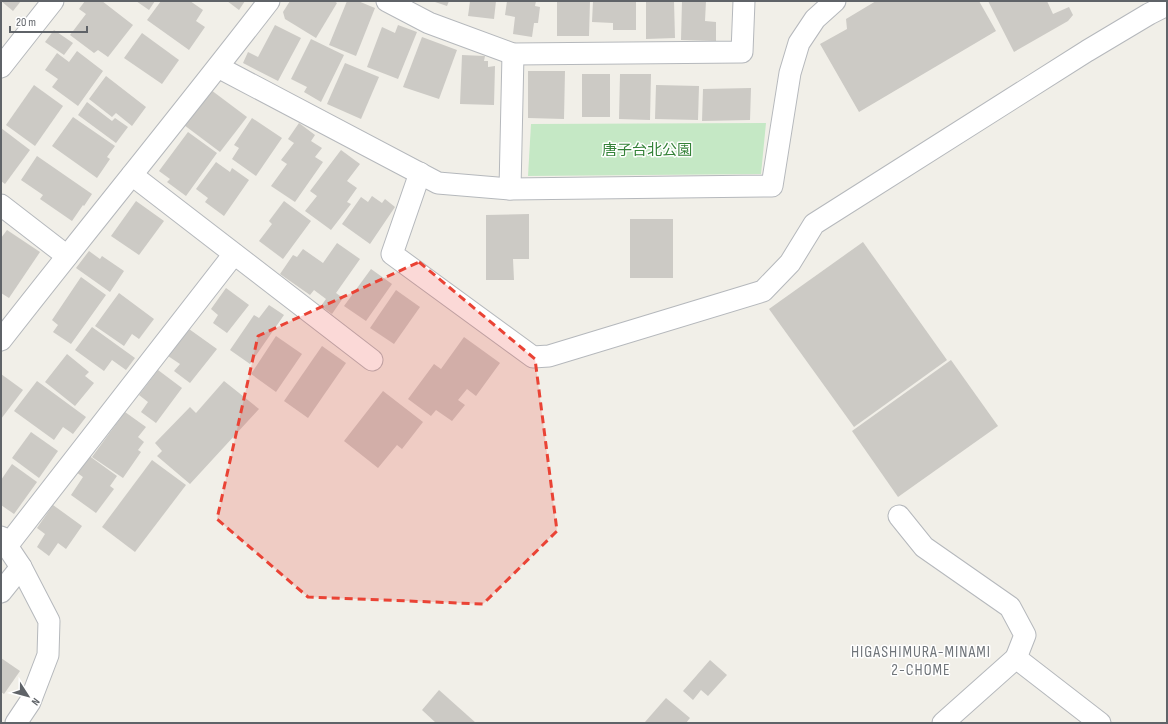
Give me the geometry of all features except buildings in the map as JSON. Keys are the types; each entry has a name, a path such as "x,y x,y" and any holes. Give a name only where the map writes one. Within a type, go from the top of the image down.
{"street":[{"path":"1,68 53,1"},
{"path":"1,340 269,1"},
{"path":"387,1 429,23 513,54 742,52 744,1"},
{"path":"218,67 438,183 510,189 772,186 790,73 799,43 815,19 835,1"},
{"path":"420,173 392,254 533,357 549,356 763,292 790,263 814,224 1087,51 1148,14 1167,5"},
{"path":"510,189 513,54"},
{"path":"132,175 372,360"},
{"path":"1,205 67,256"},
{"path":"16,723 30,702 48,655 49,621 21,567 4,541 234,254"},
{"path":"900,516 924,546 1010,607 1025,635 1016,658 943,723"},
{"path":"1,592 21,567"},
{"path":"1016,658 1100,723"}],"highlighted area":[{"path":"419,262 535,359 557,531 483,604 308,597 217,519 258,336"}],"green space":[{"name":"唐子台北公園","path":"766,123 761,174 528,176 531,124"}],"district":[{"name":"HIGASHIMURA-MINAMI 2-CHOME","path":"921,660"}]}
